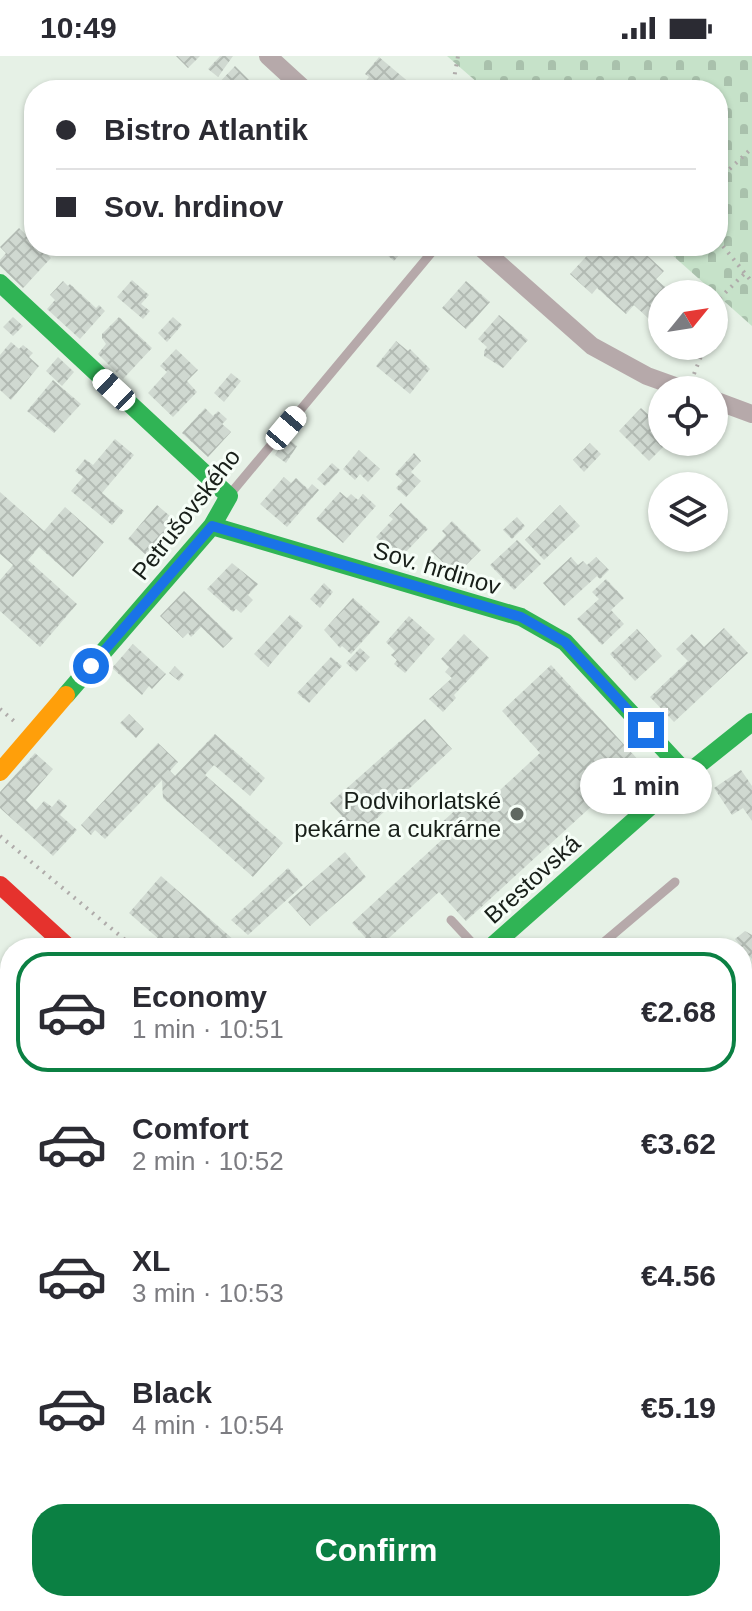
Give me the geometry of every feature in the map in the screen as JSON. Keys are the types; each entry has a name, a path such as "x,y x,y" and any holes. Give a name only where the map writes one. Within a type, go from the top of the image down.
{"street":[{"path":"268,56 294,80"},
{"path":"490,256 592,346 648,376"},
{"path":"0,283 229,496"},
{"path":"728,405 752,414"},
{"name":"Petrušovského","path":"0,772 212,526 229,496"},
{"name":"Sov. hrdinov","path":"212,526 521,617 565,642 687,774"},
{"name":"Brestovská","path":"501,938 687,774 752,722"},
{"path":"0,885 58,938"}],"lane":[{"name":"Petrušovského","path":"229,496 429,256"},
{"path":"609,938 675,882"},
{"path":"451,920 468,938"}],"path":[{"path":"454,80 458,56"},
{"path":"728,171 752,148"},
{"path":"728,252 752,282"},
{"path":"728,290 745,273"},
{"path":"0,836 123,938"}],"green space":[{"path":"447,56 752,56 752,326 728,305 728,280 700,280 673,256 728,256 728,80 475,80"}],"building":[{"path":"176,56 200,56 188,68"},
{"path":"220,56 233,56 218,77 208,69"},
{"path":"379,57 406,80 366,80 369,77 365,74"},
{"path":"235,66 249,80 222,80"},
{"path":"19,228 24,233 24,256 51,258 23,288 0,266 0,260 6,253 0,247"},
{"path":"587,256 648,256 664,271 657,280 648,280 648,318 634,305 626,314 597,288 592,294 570,274"},
{"path":"132,280 149,295 141,304 150,311 143,319 117,297"},
{"path":"63,281 96,308 99,305 105,311 80,339 47,309 55,300 50,295"},
{"path":"466,281 490,302 466,329 442,308"},
{"path":"499,315 528,340 503,368 484,356 487,347 478,339"},
{"path":"13,317 23,326 13,336 3,327"},
{"path":"119,317 152,348 123,379 98,354 106,344 102,334"},
{"path":"173,317 182,325 167,342 158,333"},
{"path":"396,341 408,351 410,349 430,369 410,394 376,366"},
{"path":"11,342 19,349 23,345 33,353 29,357 39,366 11,400 0,390 0,355"},
{"path":"176,349 198,370 187,381 197,392 173,417 148,393 167,372 160,366"},
{"path":"58,357 74,372 62,386 46,371"},
{"path":"231,373 241,381 224,402 214,393"},
{"path":"53,380 81,404 54,433 27,411"},
{"path":"205,408 213,416 218,411 227,419 222,424 231,432 208,457 182,433"},
{"path":"641,408 648,414 648,456 654,456 649,461 619,431"},
{"path":"287,438 297,446 286,463 275,455"},
{"path":"115,439 134,455 102,493 124,511 112,525 71,491 83,477 75,471 85,459 93,465"},
{"path":"590,443 601,454 584,472 573,460"},
{"path":"359,450 380,469 368,482 360,474 355,480 343,469"},
{"path":"414,453 421,461 411,472 421,481 406,497 396,488 403,481 395,474"},
{"path":"332,463 340,470 325,486 317,479"},
{"path":"284,477 291,483 296,478 308,489 312,484 319,490 287,527 260,504"},
{"path":"0,492 44,531 65,507 104,542 73,577 39,547 28,560 77,604 40,647 0,611 0,580 13,565 0,554"},
{"path":"340,492 347,498 351,494 358,500 363,494 376,506 343,543 316,519"},
{"path":"401,503 428,529 399,559 376,537 393,519 389,516"},
{"path":"157,505 184,528 154,562 128,539"},
{"path":"560,505 580,526 544,560 525,540"},
{"path":"517,517 525,526 512,539 503,530"},
{"path":"452,521 481,550 456,575 431,551 446,535 442,531"},
{"path":"517,540 541,564 514,590 490,565"},
{"path":"571,557 578,565 583,561 587,565 596,557 609,570 600,579 597,576 564,606 543,583"},
{"path":"232,563 258,584 248,595 253,600 241,613 236,609 233,612 207,589"},
{"path":"606,579 624,598 611,610 624,624 602,645 577,619 599,599 592,592"},
{"path":"324,583 333,592 320,608 310,599"},
{"path":"184,591 233,638 223,648 201,627 191,637 188,633 183,638 160,616"},
{"path":"353,598 380,622 351,654 342,646 340,648 324,630"},
{"path":"290,615 303,626 268,667 254,654"},
{"path":"409,616 435,639 405,673 394,664 397,660 391,655 395,651 386,642"},
{"path":"724,628 748,653 674,722 650,697 688,661 676,649 692,634 704,647"},
{"path":"637,629 662,656 635,681 610,654"},
{"path":"464,634 489,658 454,695 456,698 443,712 429,699 452,678 445,672 449,667 441,659"},
{"path":"133,644 166,674 142,695 112,668"},
{"path":"360,648 370,657 356,672 346,663"},
{"path":"331,657 342,666 309,703 297,693"},
{"name":"Podvihorlatské pekárne a cukrárne","path":"551,665 640,762 466,921 439,892 389,938 366,938 352,923 447,835 438,826 476,791 486,803 540,753 502,711"},
{"path":"175,666 184,675 179,681 169,673"},
{"path":"129,714 144,729 136,738 120,723"},
{"path":"425,719 452,749 359,835 330,803"},
{"path":"215,734 265,778 250,796 214,765 205,775 283,843 253,877 163,798 162,780 105,839 95,830 91,835 81,825 158,743 178,762 170,771 175,776"},
{"path":"35,753 53,769 26,800 36,810 44,801 52,807 59,799 67,806 60,815 77,830 53,856 0,808 0,792"},
{"path":"741,770 752,786 752,821 743,808 732,815 714,788"},
{"path":"345,852 366,877 310,926 288,902"},
{"path":"288,868 303,885 248,935 231,920"},
{"path":"161,876 232,938 158,938 129,913"},
{"path":"745,931 752,935 752,938 736,938"}],"traffic: fast":[{"path":"0,283 229,496 212,526 66,695"},
{"path":"212,526 521,617 565,642 687,774"},
{"path":"501,938 687,774 752,722"}],"traffic: slow":[{"path":"0,772 66,695"}],"traffic: jam":[{"path":"0,885 58,938"}],"place":[{"name":"Podvihorlatské pekárne a cukrárne","path":"517,814"}],"route":[{"path":"91,666 212,526 521,617 565,642 646,730"}]}
